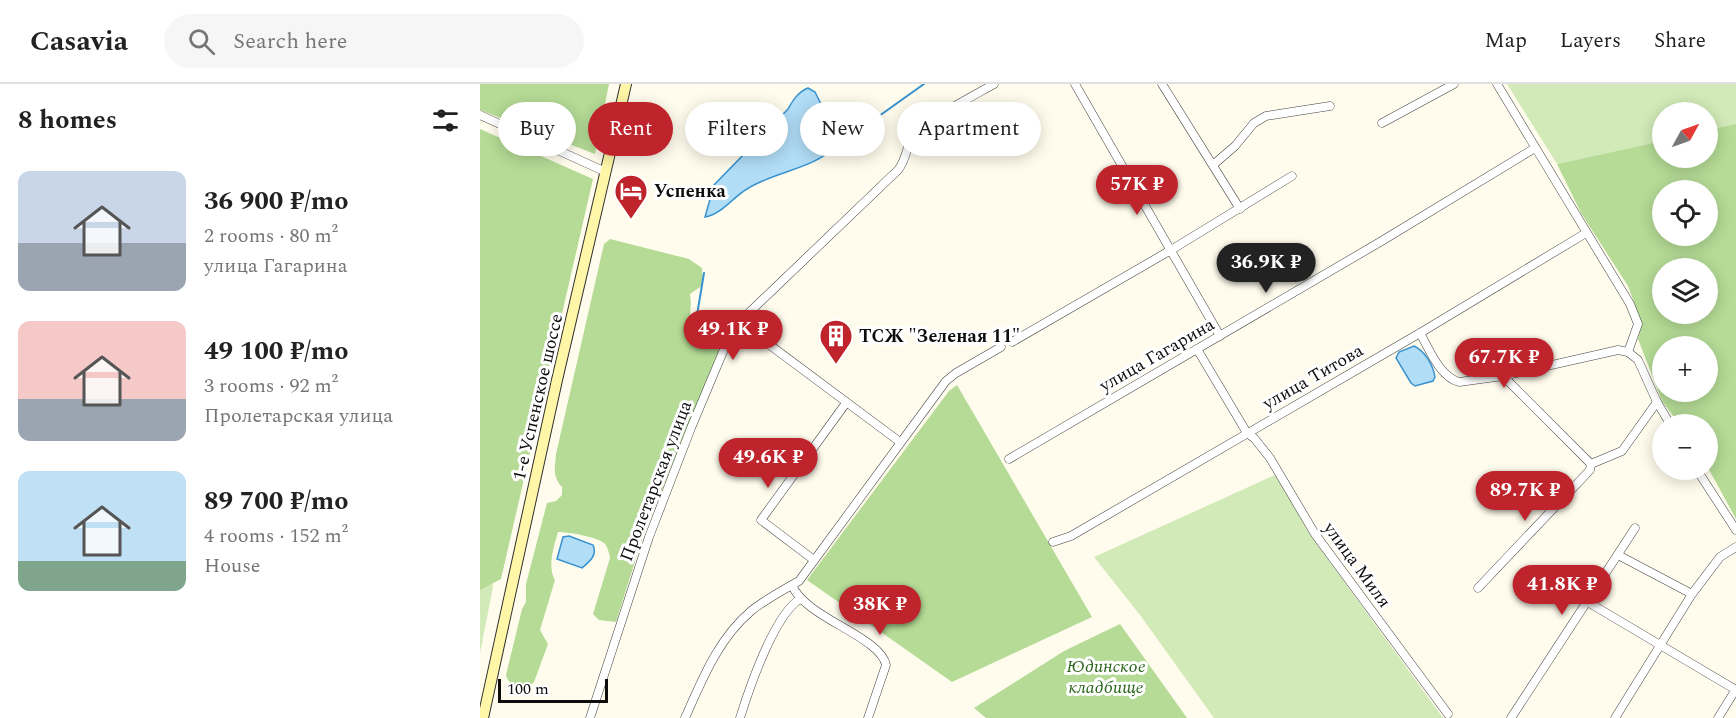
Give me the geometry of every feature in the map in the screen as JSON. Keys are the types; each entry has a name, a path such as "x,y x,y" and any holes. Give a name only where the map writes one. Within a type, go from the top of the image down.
{"main road":[{"name":"1-е Успенское шоссе","path":"483,718 557,380 626,84"}],"street":[{"name":"Пролетарская улица","path":"590,718 649,537 733,328 897,170 906,157 913,136 994,84"},
{"path":"1075,84 1220,336"},
{"path":"1162,84 1240,209"},
{"path":"1382,123 1454,84"},
{"path":"1497,84 1586,233 1624,291 1638,324 1628,352"},
{"path":"1214,165 1235,146 1254,123 1266,116 1330,106"},
{"path":"480,115 606,172"},
{"name":"улица Гагарина","path":"1009,459 1380,242 1535,148"},
{"path":"1012,342 1171,250 1292,176"},
{"name":"улица Титова","path":"1053,542 1071,536 1420,333 1586,233"},
{"path":"739,322 900,442"},
{"path":"1420,333 1444,373 1452,380 1466,382 1503,376 1618,350 1628,352 1638,360 1652,391"},
{"path":"685,718 709,665 735,627 766,600 799,581 946,381 1001,347"},
{"name":"улица Миля","path":"1197,349 1246,433 1254,438 1270,458 1315,534 1448,714"},
{"path":"1503,376 1591,464"},
{"path":"1591,464 1622,452 1657,402 1664,414"},
{"path":"814,560 761,520 846,403"},
{"path":"1478,588 1590,470 1591,464"},
{"path":"1704,480 1736,530"},
{"path":"1511,718 1635,528"},
{"path":"1615,718 1692,594 1720,557 1736,547"},
{"path":"1618,555 1692,594"},
{"path":"792,585 800,599 872,646 885,660 886,665 868,718"},
{"path":"740,718 756,669 773,635 794,603 800,599"},
{"path":"1586,601 1736,689 1718,718"}],"green space":[{"path":"480,84 609,84 605,102 588,102 588,151 576,147 576,102 498,102 498,117 480,110"},
{"path":"1507,84 1736,84 1736,124 1718,128 1718,102 1652,102 1652,143 1557,164"},
{"path":"1736,124 1736,519 1715,480 1718,480 1718,414 1672,414 1663,402 1718,402 1718,336 1652,336 1652,375 1638,339 1642,324 1628,286 1581,213 1557,164 1652,143 1652,168 1718,168 1718,128"},
{"path":"480,129 498,137 498,156 541,156 593,179 501,579 480,590"},
{"path":"610,239 689,259 702,268 703,285 690,294 690,325 694,334 702,333 719,350 643,536 616,622 599,620 593,614 610,558 606,546 602,541 590,537 558,532 551,563 555,580 540,630 548,644 534,682 528,688 521,687 511,684 506,675 522,609 526,602 526,584 547,503 556,501 562,495 562,487 555,472 556,454 604,244"},
{"path":"957,385 1092,617 952,682 807,580 949,391"},
{"path":"1275,475 1311,536 1443,718 1214,718 1140,615 1094,557"},
{"path":"491,564 493,587 480,653 480,569"},
{"name":"Юдинское кладбище","path":"1120,624 1187,718 986,718 974,708 1064,651"}],"water":[{"path":"808,88 815,92 820,102 800,102 800,156 823,156 758,183 742,192 716,213 705,217 714,185 742,156 788,156 788,109 794,99"},
{"path":"1414,346 1428,359 1435,377 1433,381 1415,386 1396,358 1399,352"},
{"path":"569,536 593,545 594,555 582,568 557,559 563,537"}],"waterway":[{"path":"885,112 924,84"},
{"path":"695,327 704,273"}],"place":[{"name":"Успенка","path":"631,220"},
{"name":"ТСЖ \"Зеленая 11\"","path":"836,365"}]}
